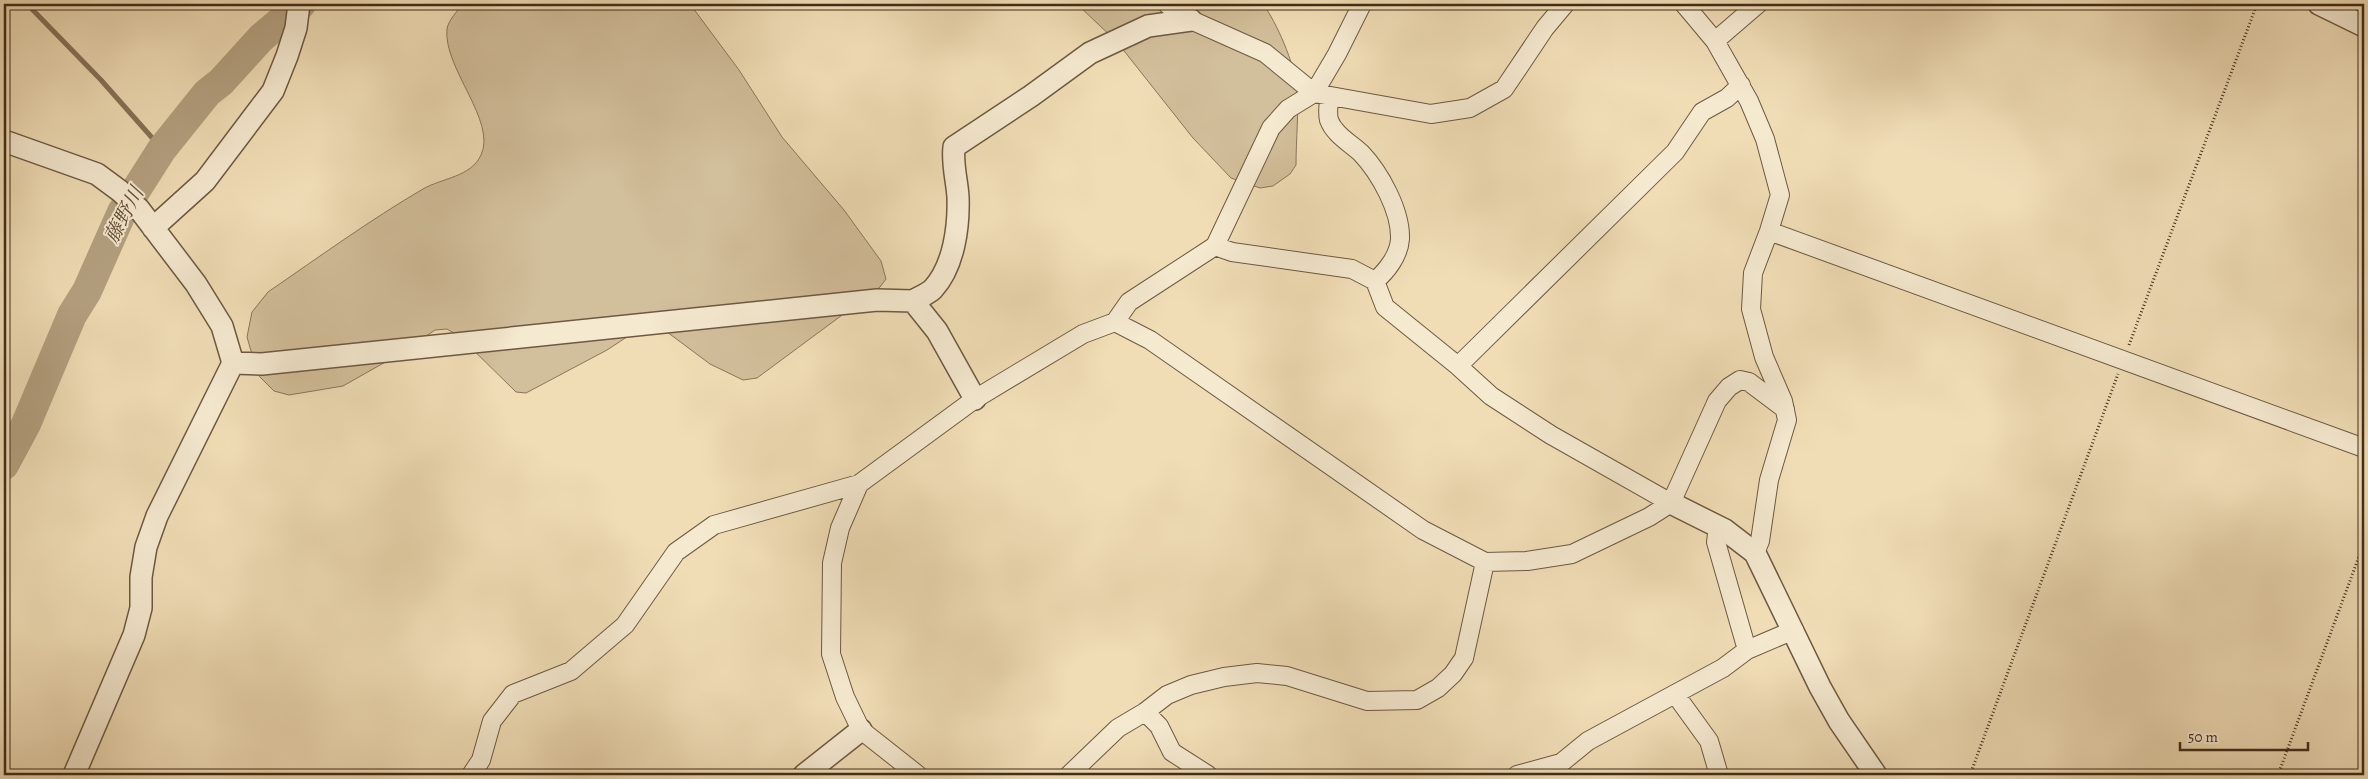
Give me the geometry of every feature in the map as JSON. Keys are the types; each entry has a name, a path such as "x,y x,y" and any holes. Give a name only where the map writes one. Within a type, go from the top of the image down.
{"street":[{"path":"153,228 205,181 273,91 296,28 299,4"},
{"path":"1168,4 1182,16 1264,53 1321,95 1431,114 1470,108 1504,89 1545,28 1565,4"},
{"path":"1362,4 1337,54 1321,95 1329,119 1344,139 1361,153 1377,173 1393,203 1400,240 1388,270 1375,281"},
{"path":"1684,4 1715,41 1741,85 1766,139 1780,195 1753,273 1751,309 1764,357 1788,420 1769,480 1760,541 1755,553"},
{"path":"1715,41 1758,4"},
{"path":"2319,4 2364,26"},
{"path":"232,363 262,364 877,300 913,301 932,290 947,268 956,231 958,196 952,162 954,147 1031,96 1090,53 1148,26 1191,20"},
{"path":"1458,366 1675,152 1702,112 1727,98 1741,85"},
{"path":"471,775 481,760 492,721 513,694 571,671 626,624 676,552 714,525 859,484 975,399 1083,334 1115,322 1129,302 1215,246 1271,128 1288,109 1321,95"},
{"path":"4,141 97,174 120,191 139,209 196,284 222,326 232,363 157,516 146,547 140,577 141,608 134,635 74,775"},
{"path":"1769,231 2364,448"},
{"path":"1215,246 1232,252 1352,270 1375,281 1385,307 1492,396 1551,435 1671,503 1718,526 1755,553 1825,696 1876,775"},
{"path":"913,301 937,331 975,399"},
{"path":"1115,322 1150,340 1422,530 1485,562 1527,561 1572,554 1649,517 1671,503 1718,402 1728,387 1740,380 1749,382 1785,409"},
{"path":"859,484 840,528 832,563 831,654 845,697 861,730 918,775"},
{"path":"1718,526 1716,542 1747,650"},
{"path":"1069,775 1118,728 1145,712 1167,695 1191,685 1224,677 1257,674 1287,676 1367,700 1417,700 1438,688 1453,674 1464,658 1485,562"},
{"path":"1517,775 1547,771 1588,742 1723,668 1747,650 1794,630"},
{"path":"1675,694 1709,741 1719,775"},
{"path":"1145,712 1160,726 1172,752 1208,775"},
{"path":"804,775 861,730"}],"path":[{"path":"1970,775 2257,4"},
{"path":"2278,775 2364,543"}],"shaded area":[{"path":"463,4 690,4 739,70 782,137 844,210 881,261 886,279 880,287 757,378 743,380 710,364 659,326 639,329 607,350 526,393 516,392 459,336 447,329 435,330 403,352 343,386 289,395 274,391 258,375 247,337 252,312 268,292 403,201 431,185 463,173 481,155 484,141 482,126 460,77 448,44 448,26 453,16"},
{"path":"1077,4 1263,4 1284,44 1297,87 1296,165 1290,174 1273,186 1260,188 1231,178 1193,138 1117,42"}],"waterway":[{"path":"27,4 101,80 162,149"},
{"name":"藤野川","path":"4,465 26,424 72,315 87,291 122,212 162,149 207,93 221,82 261,38 301,4"}]}
